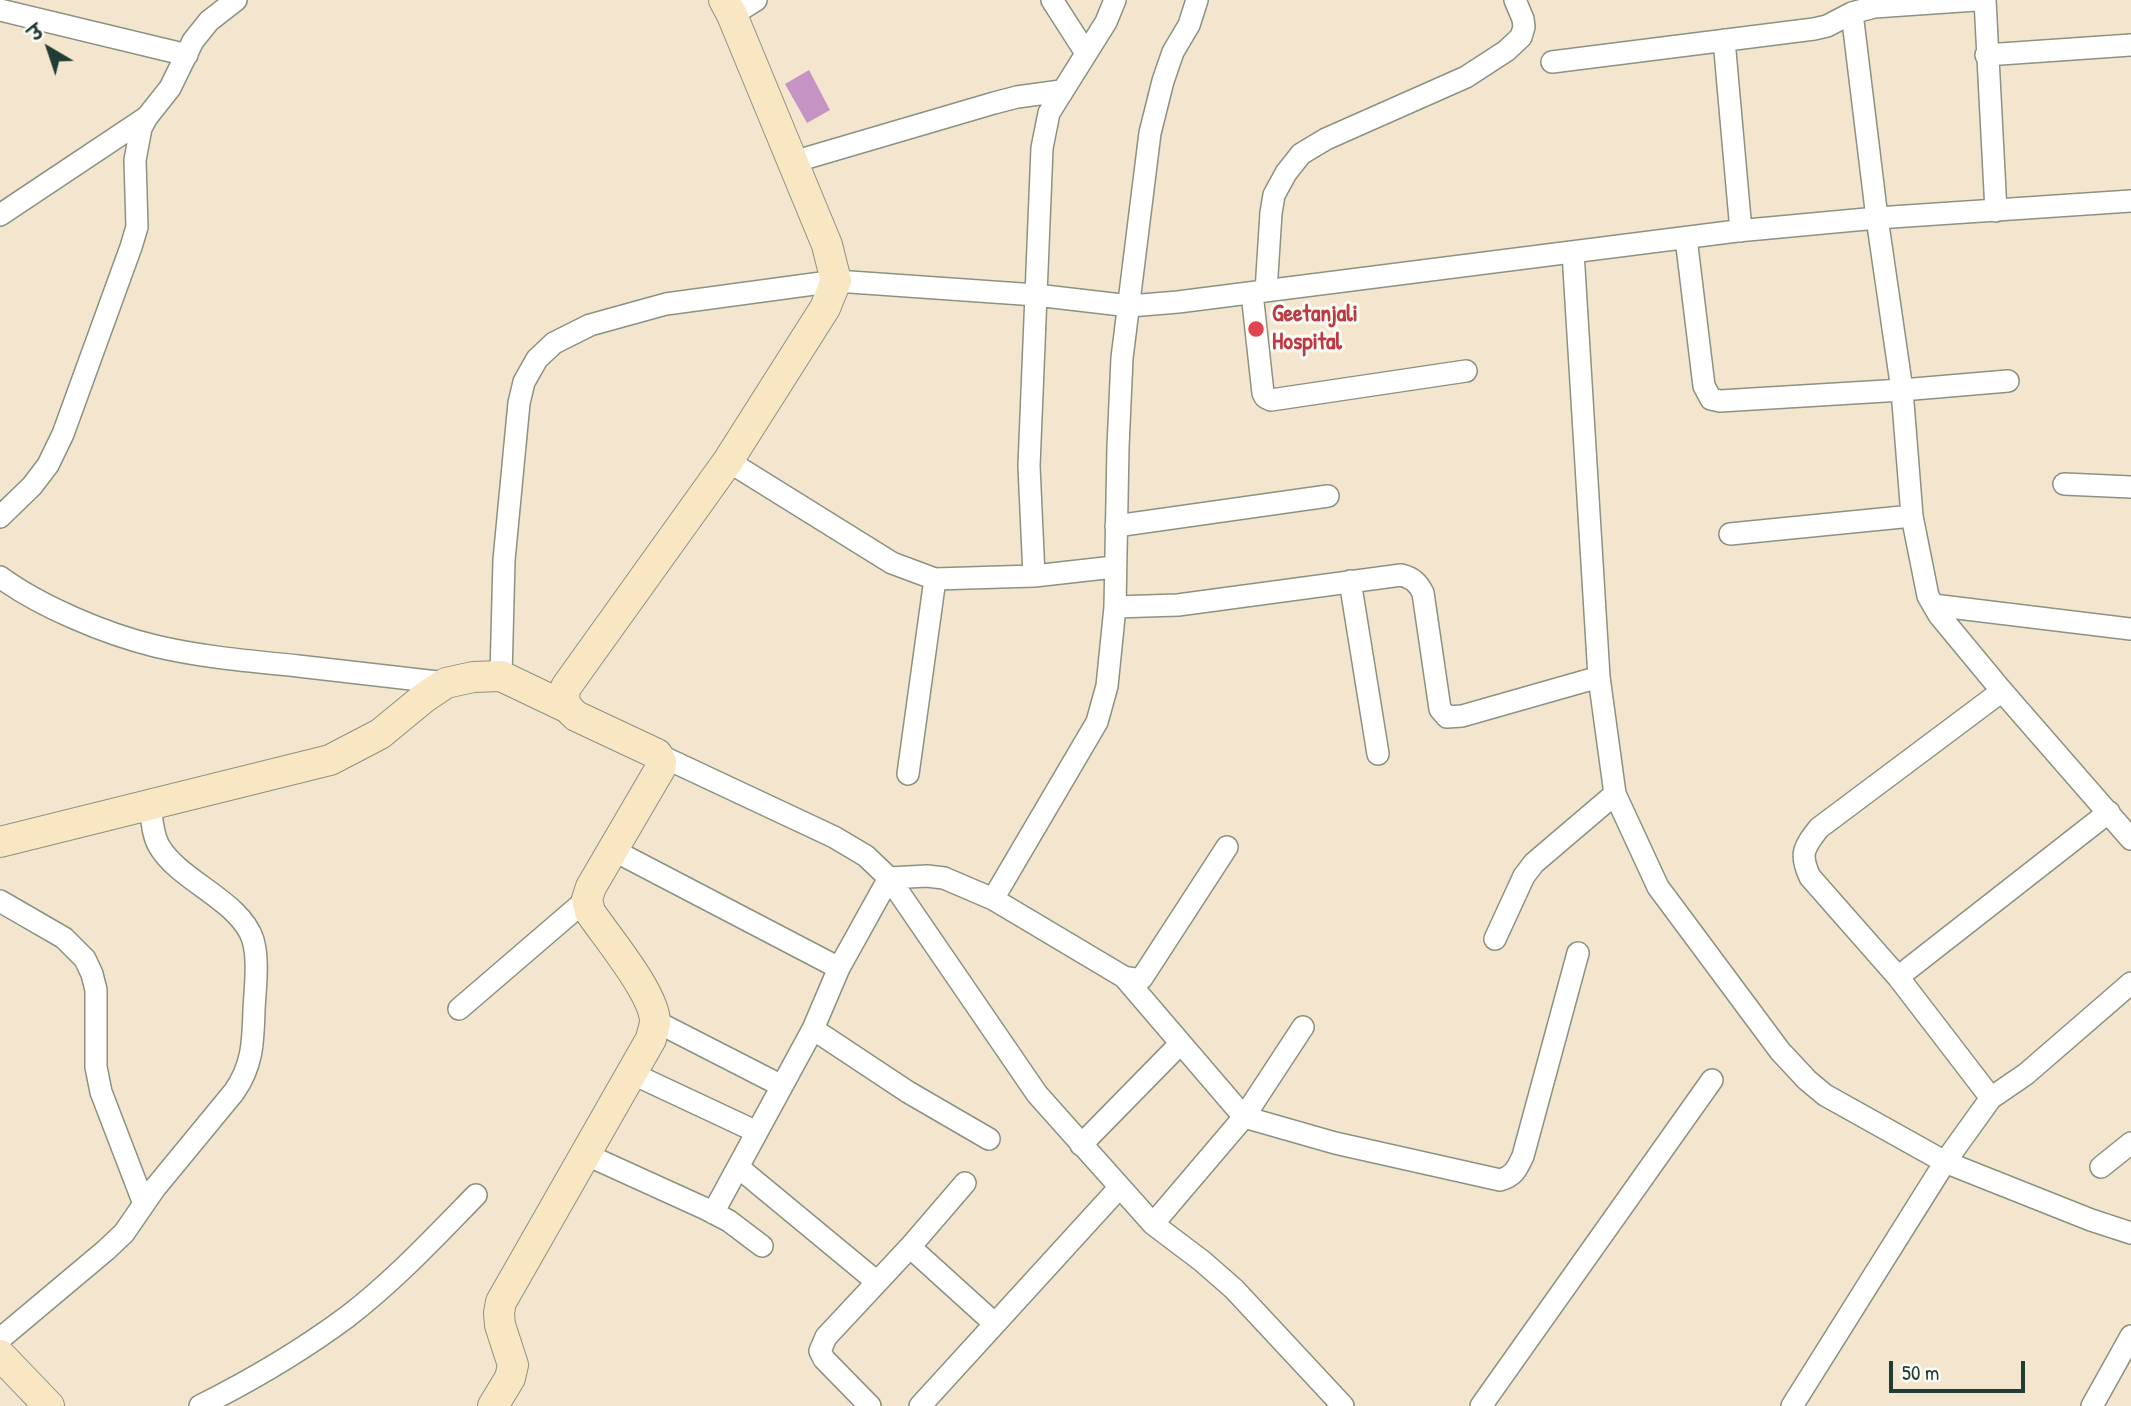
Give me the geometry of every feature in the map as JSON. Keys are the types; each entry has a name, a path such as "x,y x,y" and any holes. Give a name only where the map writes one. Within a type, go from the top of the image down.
{"street":[{"path":"0,517 32,486 48,465 63,434 137,227 135,160 141,128 170,88 193,41 209,21 236,0"},
{"path":"1052,0 1086,53"},
{"path":"1034,576 1029,466 1042,148 1049,113 1106,22 1115,0"},
{"path":"993,899 1097,722 1107,686 1115,607 1114,567 1122,358 1150,133 1163,81 1189,25 1197,0"},
{"path":"1466,371 1271,400 1263,393 1259,292 1274,195 1301,154 1326,139 1466,76 1506,51 1521,37 1524,27 1515,0"},
{"path":"1552,62 1814,29 1874,7 1976,0"},
{"path":"1984,0 1996,211"},
{"path":"566,707 563,697 566,687 728,461 825,309 836,281 827,245 793,162 737,5"},
{"path":"0,10 187,55"},
{"path":"1852,13 1877,218 1902,390 1912,516 1923,579 1933,605 2002,691 2123,825 1898,977"},
{"path":"1724,40 1741,231"},
{"path":"1986,54 2131,45"},
{"path":"793,162 993,103 1061,91"},
{"path":"0,215 147,117"},
{"path":"501,676 504,559 519,403 524,382 537,359 554,343 590,325 666,304 836,281 1036,295 1130,306 1741,231 1877,218 2131,201"},
{"path":"1686,238 1703,386 1711,399 1720,401 1902,390 2008,381"},
{"path":"1573,252 1599,677 1615,794 1658,887 1780,1051 1825,1095 1945,1162 2091,1220 2131,1233"},
{"path":"728,461 892,563 935,579 1034,576 1114,567"},
{"path":"2064,484 2131,487"},
{"path":"1116,526 1328,496"},
{"path":"1730,534 1912,516"},
{"path":"1115,607 1178,605 1401,575 1418,583 1423,593 1440,709 1447,716 1462,716 1599,677"},
{"path":"0,577 58,610 121,636 155,646 236,659 446,683 473,677 501,676 566,707 576,716 834,837 866,856 889,878 1037,1094 1153,1224 1234,1289 1343,1406"},
{"path":"908,774 935,579"},
{"path":"1350,581 1378,754"},
{"path":"1933,605 2131,629"},
{"path":"0,842 330,760 380,734 446,683"},
{"path":"1992,1098 1898,977 1810,877 1802,862 1805,845 1819,828 2002,691"},
{"path":"459,1009 587,899 591,887 660,769 661,762 657,754"},
{"path":"1495,939 1524,876 1534,863 1615,794"},
{"path":"0,1339 124,1233 244,1078 250,1062 256,958 254,942 248,928 228,908 168,858 154,834 150,804"},
{"path":"1124,977 1142,978 1227,847"},
{"path":"613,849 839,968"},
{"path":"889,878 944,878 993,899 1124,977 1244,1117 1335,1143 1500,1180 1516,1172 1523,1156 1578,954"},
{"path":"713,1213 813,1029 839,968 889,878"},
{"path":"493,1406 510,1378 513,1365 500,1325 501,1302 651,1039 655,1021 651,1003 643,987 590,912 587,899"},
{"path":"0,901 64,938 85,959 96,990 96,1067 101,1092 144,1204"},
{"path":"1793,1406 1945,1162 1992,1098 2026,1074 2131,983"},
{"path":"655,1021 782,1086"},
{"path":"1153,1224 1244,1117 1303,1027"},
{"path":"813,1029 908,1092 989,1139"},
{"path":"1081,1144 1180,1044"},
{"path":"631,1073 757,1132"},
{"path":"1481,1406 1712,1080"},
{"path":"2101,1167 2131,1143"},
{"path":"585,1154 729,1221 762,1246"},
{"path":"738,1167 877,1282"},
{"path":"870,1406 824,1359 820,1351 826,1337 965,1183"},
{"path":"920,1406 1119,1188"},
{"path":"201,1406 299,1351 349,1315 408,1264 476,1195"},
{"path":"910,1247 995,1324"},
{"path":"2092,1406 2131,1336"},
{"path":"0,1355 49,1406"}],"building":[{"path":"809,70 830,110 807,123 785,84"}],"place":[{"name":"Geetanjali Hospital","path":"1256,329"}]}
